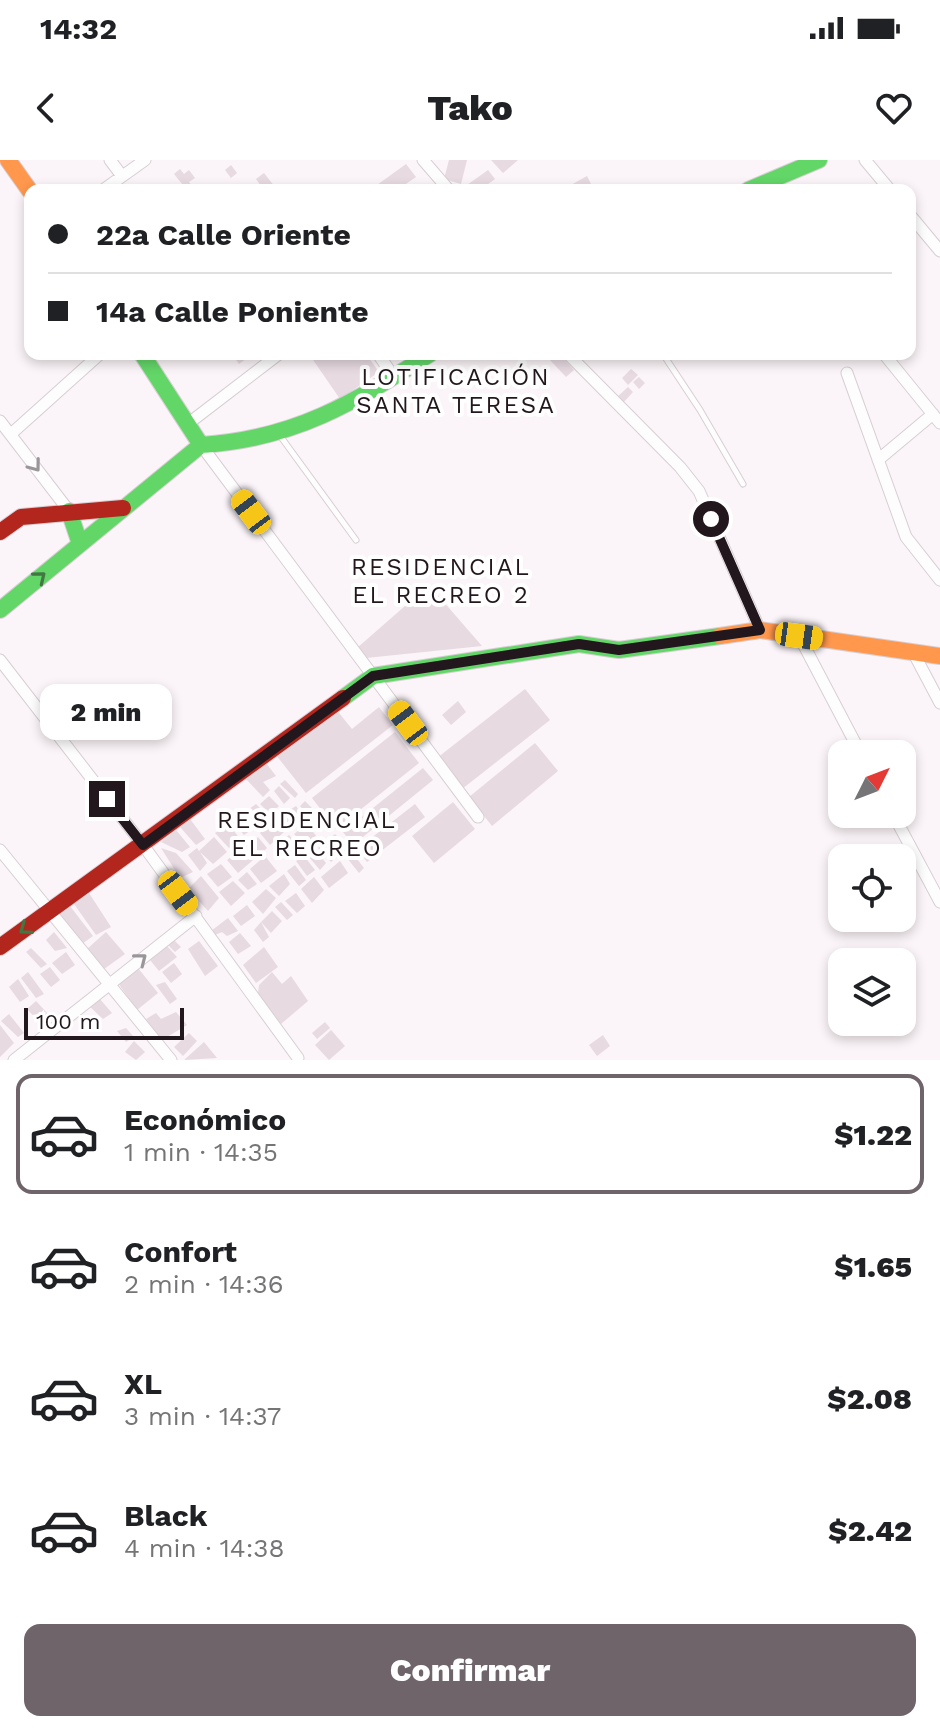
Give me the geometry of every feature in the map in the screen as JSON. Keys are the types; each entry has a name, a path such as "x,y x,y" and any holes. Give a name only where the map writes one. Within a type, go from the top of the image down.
{"street":[{"path":"8,160 25,184"},
{"path":"110,160 122,176"},
{"path":"111,184 145,160"},
{"path":"423,160 444,184"},
{"path":"762,184 819,160"},
{"path":"865,160 885,184"},
{"path":"916,222 940,251"},
{"path":"11,434 93,360"},
{"path":"146,360 201,445 478,817"},
{"path":"189,423 271,360"},
{"path":"382,360 394,377"},
{"path":"0,610 201,445 237,445 300,431 421,360"},
{"path":"574,360 680,467 699,491 760,630"},
{"path":"878,460 937,417 889,360"},
{"path":"847,373 906,537 940,580"},
{"path":"0,421 69,511 80,544"},
{"path":"0,532 21,517 123,508"},
{"path":"0,947 373,676 579,644 619,650 760,630 940,656"},
{"path":"799,636 854,740"},
{"path":"913,652 940,703"},
{"path":"0,660 143,845 298,1058"},
{"path":"900,828 940,902"},
{"path":"0,850 171,1060"},
{"path":"14,1060 196,916"}],"lane":[{"path":"667,360 743,484"},
{"path":"281,436 356,540"}],"building":[{"path":"449,160 467,160 461,184 444,179"},
{"path":"491,160 518,160 503,173"},
{"path":"406,164 416,177 406,184 378,184"},
{"path":"231,165 237,173 231,178 225,170"},
{"path":"180,169 184,174 189,170 195,178 189,182 191,184 182,184 174,174"},
{"path":"488,170 495,179 488,184 468,184"},
{"path":"264,173 273,184 260,184 256,179"},
{"path":"587,176 591,184 573,184"},
{"path":"313,360 370,360 379,372 340,399"},
{"path":"550,360 565,360 574,370 566,377"},
{"path":"631,369 638,375 628,385 622,378"},
{"path":"639,377 645,383 639,389 633,382"},
{"path":"628,387 633,392 622,404 616,398"},
{"path":"429,585 482,646 366,658 357,648"},
{"path":"525,689 550,720 462,789 437,758"},
{"path":"458,701 466,712 451,725 442,715"},
{"path":"379,707 393,725 306,793 276,755 335,708 352,729"},
{"path":"395,732 419,763 336,829 312,798"},
{"path":"535,743 558,771 492,826 469,797"},
{"path":"266,763 276,776 263,782 270,790 263,797 245,778"},
{"path":"423,768 433,780 353,845 343,832"},
{"path":"285,780 298,794 295,798 280,784"},
{"path":"279,786 290,798 284,804 274,791"},
{"path":"269,796 279,806 270,814 260,804"},
{"path":"305,801 315,811 308,816 300,806"},
{"path":"453,802 475,829 434,863 412,836"},
{"path":"256,804 268,816 257,826 245,812"},
{"path":"415,804 425,817 367,862 357,849"},
{"path":"296,806 305,818 290,830 280,816"},
{"path":"242,815 254,828 244,835 233,822"},
{"path":"190,819 205,839 196,845 180,827"},
{"path":"276,819 285,831 270,845 260,833"},
{"path":"229,824 240,839 229,848 215,833"},
{"path":"307,824 317,837 306,847 294,834"},
{"path":"176,830 190,847 182,852 161,842"},
{"path":"335,834 348,848 331,862 318,848"},
{"path":"289,835 301,850 288,859 278,844"},
{"path":"214,837 227,852 213,864 200,852 207,863 200,871 188,855 197,848 199,851"},
{"path":"258,837 267,848 238,873 227,860"},
{"path":"161,848 176,853 193,872 180,878"},
{"path":"315,849 326,863 320,870 308,856"},
{"path":"353,854 364,868 359,873 347,858"},
{"path":"265,856 277,871 261,883 250,869"},
{"path":"304,856 315,870 307,876 296,861"},
{"path":"340,861 348,873 329,888 321,877"},
{"path":"221,864 232,877 218,887 207,874"},
{"path":"295,865 306,880 299,886 287,871"},
{"path":"247,872 257,884 248,890 238,880"},
{"path":"284,874 290,884 279,896 269,886"},
{"path":"201,876 219,898 208,911 188,889"},
{"path":"314,877 324,890 312,903 301,889"},
{"path":"233,881 245,893 231,906 219,892"},
{"path":"266,889 276,898 263,914 252,902"},
{"path":"89,893 111,927 96,935 74,904"},
{"path":"296,893 305,906 297,913 285,901"},
{"path":"281,902 293,915 287,920 275,907"},
{"path":"247,905 255,916 241,926 233,916"},
{"path":"70,906 93,936 82,944 59,915"},
{"path":"272,911 282,921 271,933 261,922"},
{"path":"228,918 238,931 227,936 222,932 215,935 211,931"},
{"path":"261,922 269,937 263,942 254,930"},
{"path":"54,932 67,948 55,951 46,940"},
{"path":"106,932 125,954 104,969 87,949"},
{"path":"240,933 251,946 238,954 229,942"},
{"path":"174,940 181,947 175,952 168,945"},
{"path":"199,941 218,966 205,976 188,949"},
{"path":"167,946 177,957 159,971 150,960"},
{"path":"264,947 278,967 256,983 243,965"},
{"path":"31,948 47,964 41,968 26,952"},
{"path":"66,952 75,965 62,974 52,963"},
{"path":"174,963 182,974 171,983 162,972"},
{"path":"50,967 60,980 51,987 40,974"},
{"path":"138,968 158,993 137,1010 118,983"},
{"path":"28,972 44,994 36,998 21,978"},
{"path":"272,972 282,984 291,976 308,1001 281,1024 258,993 259,985"},
{"path":"18,979 29,996 20,1002 9,987"},
{"path":"165,982 177,999 170,1004 156,985"},
{"path":"99,998 112,1013 103,1019 88,1005"},
{"path":"36,1001 48,1014 39,1022 27,1009"},
{"path":"176,1012 187,1025 162,1040 146,1019 156,1013 161,1019"},
{"path":"9,1014 24,1033 18,1037 1,1021"},
{"path":"325,1022 330,1028 317,1039 312,1033"},
{"path":"0,1025 14,1043 0,1057"},
{"path":"126,1028 134,1037 126,1042 117,1031"},
{"path":"331,1030 345,1046 329,1060 315,1045"},
{"path":"189,1033 197,1041 183,1056 174,1047"},
{"path":"603,1035 610,1046 597,1056 589,1045"},
{"path":"134,1041 145,1052 136,1060 125,1052"},
{"path":"204,1042 217,1058 184,1060"}],"traffic: fast":[{"path":"762,184 819,160"},
{"path":"146,360 201,445"},
{"path":"0,610 201,445 266,435 322,416 420,360"},
{"path":"69,511 80,544"},
{"path":"343,698 373,676 579,644 619,650 720,636"}],"traffic: slow":[{"path":"8,160 25,184"},
{"path":"720,636 760,630 940,656"}],"traffic: jam":[{"path":"0,532 21,517 123,508"},
{"path":"0,947 343,698"}],"district":[{"name":"LOTIFICACIÓN SANTA TERESA","path":"456,391"},
{"name":"RESIDENCIAL EL RECREO 2","path":"441,581"},
{"name":"RESIDENCIAL EL RECREO","path":"307,834"}],"route":[{"path":"107,799 143,845 373,676 579,644 619,650 760,630 711,519"}]}
